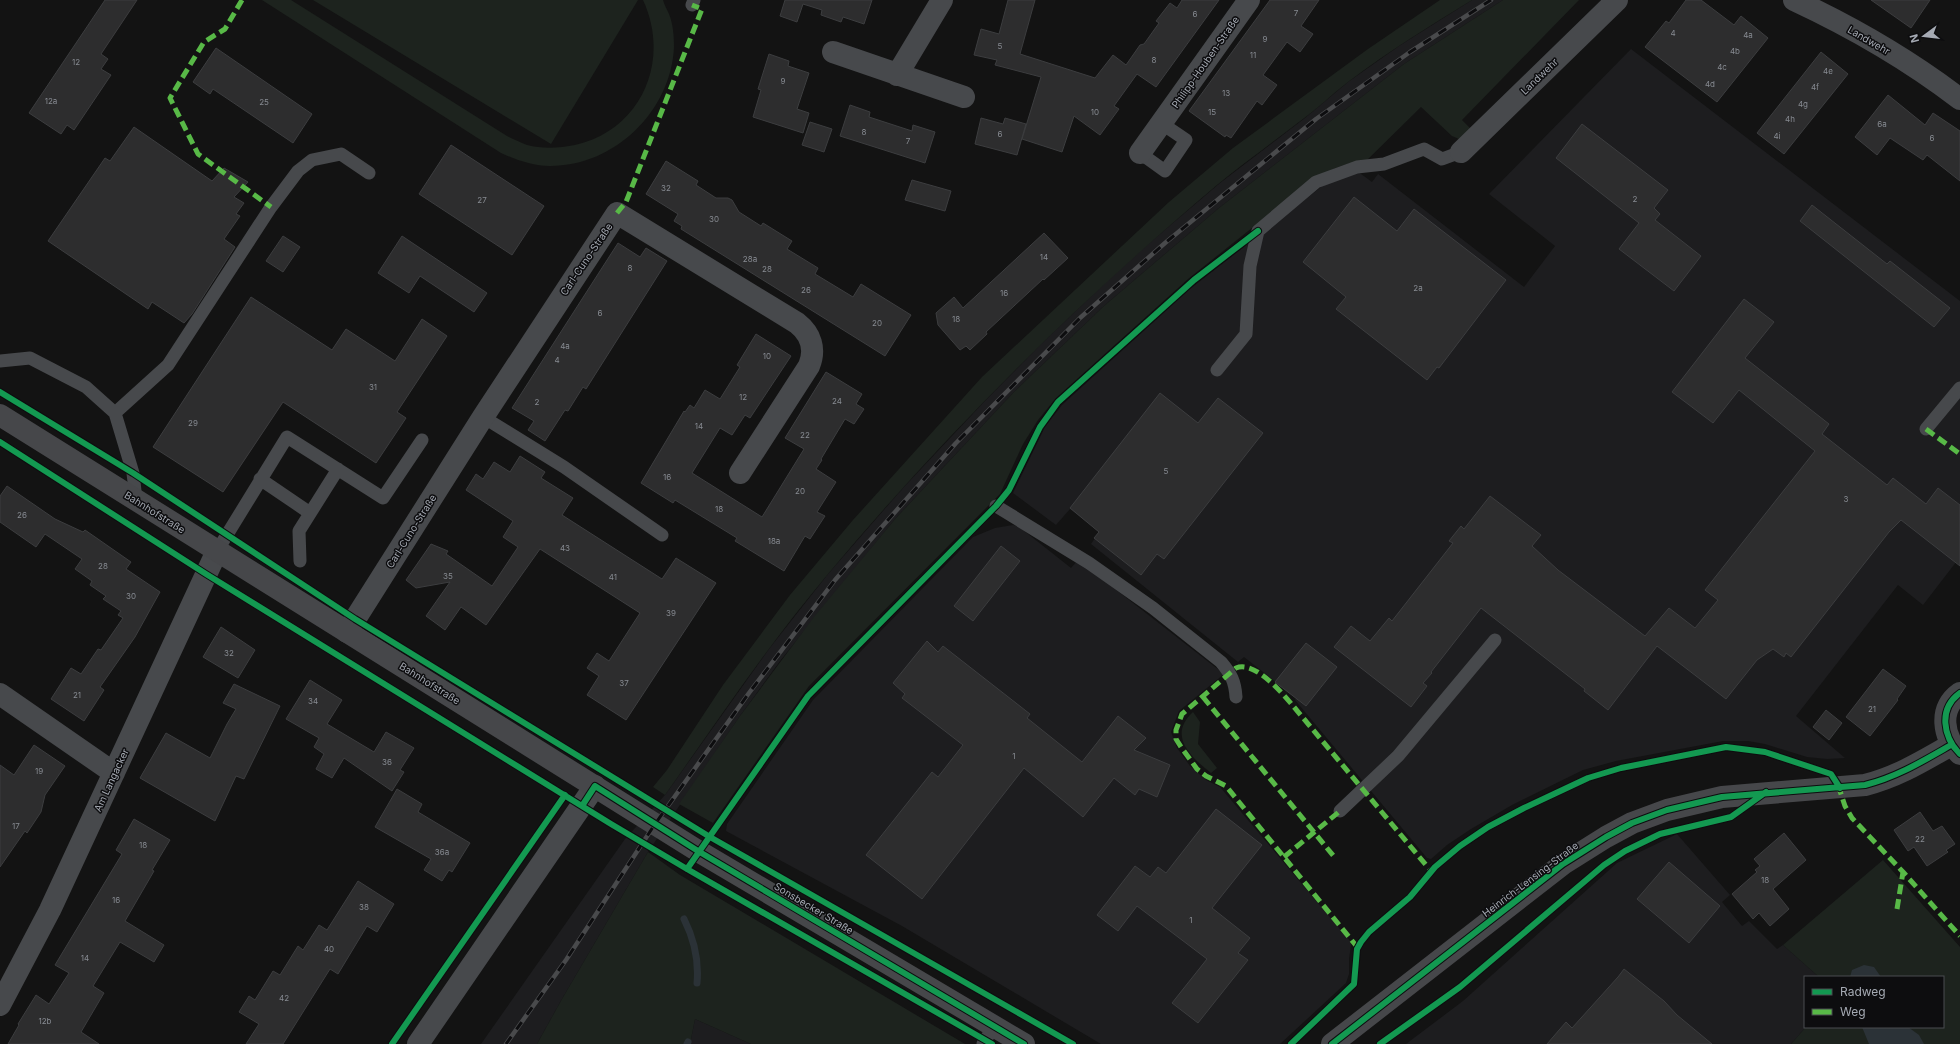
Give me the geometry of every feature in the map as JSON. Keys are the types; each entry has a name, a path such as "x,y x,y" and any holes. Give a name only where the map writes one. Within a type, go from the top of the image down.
{"street":[{"path":"897,75 942,0"},
{"name":"Philipp-Houben-Straße","path":"1140,154 1249,0"},
{"name":"Landwehr","path":"1461,152 1617,0"},
{"name":"Landwehr","path":"1794,0 1829,16 1924,72 1960,99"},
{"path":"833,52 964,97"},
{"name":"Carl-Cuno-Straße","path":"348,632 483,417 617,213 797,323 809,336 812,350 809,366 740,473"},
{"name":"Bahnhofstraße","path":"0,415 595,786"},
{"name":"Am Langacker","path":"0,1006 50,910 217,551"},
{"path":"1955,749 1946,733 1945,720 1948,708 1954,697 1960,693"},
{"path":"0,694 114,773"},
{"name":"Heinrich-Lensing-Straße","path":"1332,1044 1563,864 1606,837 1632,823 1667,810 1722,797 1865,785 1882,781 1955,749"},
{"path":"418,1044 595,786"},
{"name":"Sonsbecker Straße","path":"595,786 989,1035 1024,1044"}],"lane":[{"name":"Philipp-Houben-Straße","path":"1140,154 1165,171 1186,140 1161,123"},
{"path":"1217,370 1246,334 1250,266 1258,231 1316,182 1357,167 1384,164 1424,149 1442,158 1461,152"},
{"path":"115,413 168,365 271,207 298,171 312,160 341,154 369,173"},
{"path":"0,361 30,358 86,387 115,413 133,472 136,500"},
{"path":"1926,429 1960,388"},
{"path":"483,417 564,467 662,535"},
{"path":"217,551 287,437 383,498 422,440"},
{"path":"300,562 299,531 338,469"},
{"path":"260,479 310,513"},
{"path":"996,506 1089,563 1153,608 1221,662 1230,673 1235,683 1236,697"},
{"path":"1340,810 1398,756 1495,640"}],"shaded area":[{"path":"262,0 291,0 507,136 527,145 539,147 551,148 575,145 598,137 618,124 633,108 645,89 651,68 654,46 651,23 643,0 663,0 671,22 674,47 670,70 662,93 651,113 635,130 617,145 596,156 574,164 544,166 525,162 501,153"},
{"path":"313,0 638,0 551,144"},
{"path":"1440,0 1472,0 1378,60 1217,185 1114,276 1014,371 919,470 828,574 764,655 665,795 653,787 667,770 723,685 790,595 853,520 982,377 1169,202 1233,148 1368,49"},
{"path":"1472,0 1503,0 1404,64 1219,208 1104,306 1014,392 896,518 780,661 740,716 648,852 537,1044 481,1044 625,839 665,795 769,649 828,574 903,488 983,403 1040,345 1127,262 1220,183 1305,118 1348,82 1399,46"},
{"path":"1503,0 1579,0 1462,120 1475,133 1459,139 1452,136 1421,107 1364,163 1350,163 1333,169 1302,188 1188,279 1056,398 1038,420 1023,444 1000,494 809,686 713,823 679,804 740,716 814,617 896,518 1014,392 1104,306 1219,208 1404,64"},
{"path":"1631,49 1960,301 1960,557 1923,605 1898,585 1796,716 1845,758 1827,759 1807,757 1765,744 1748,741 1723,741 1616,761 1583,770 1512,805 1447,845 1431,859 1427,858 1295,700 1296,698 1244,657 1238,662 1091,544 1099,532 1070,509 1056,525 1013,493 1045,427 1062,405 1190,289 1325,184 1357,171 1372,182 1378,174 1524,287 1555,246 1489,194"},
{"path":"1013,525 1018,526 1071,568 1078,560 1224,674 1179,711 1171,732 1177,748 1190,766 1206,780 1220,787 1350,941 1351,945 1349,974 1346,983 1280,1044 1101,1044 902,926 726,831 727,824 813,700 973,537 995,528"},
{"path":"1193,712 1200,722 1198,744 1217,768 1211,773 1195,760 1184,745 1182,729"},
{"path":"1677,834 1730,895 1722,902 1742,926 1749,921 1777,949 1783,945 1818,976 1804,976 1805,1028 1791,1044 1406,1044 1463,1001 1617,863"},
{"path":"648,852 680,875 965,1044 751,1044 695,1019 690,1044 537,1044"},
{"path":"1883,860 1960,947 1960,1044 1791,1044 1805,1028 1944,1028 1944,976 1818,976 1783,945"},
{"path":"1864,965 1874,967 1880,976 1850,976 1852,970"},
{"path":"695,1019 751,1044 690,1044"},
{"path":"1862,1028 1909,1028 1919,1035 1924,1044 1869,1044"}],"building":[{"path":"105,0 137,0 101,54 108,59 101,69 111,75 74,130 67,125 61,134 29,113"},
{"path":"785,0 872,0 864,24 843,17 841,22 821,15 822,10 803,4 797,22 780,16"},
{"path":"1008,0 1035,0 1020,54 1095,78 1113,55 1126,65 1140,45 1144,44 1159,23 1156,21 1170,3 1177,8 1182,0 1219,0 1156,87 1137,74 1114,106 1119,109 1100,135 1074,116 1062,152 1022,139 1041,77 995,65 997,60 974,55 981,29 999,34"},
{"path":"1270,0 1319,0 1301,26 1313,34 1300,52 1287,42 1263,75 1277,85 1262,105 1257,101 1231,138 1226,135 1225,137 1189,111"},
{"path":"1686,0 1701,0 1734,25 1741,16 1768,38 1717,102 1645,47 1666,21 1669,23"},
{"path":"1871,0 1930,0 1911,28"},
{"path":"216,48 312,114 293,143 213,89 210,94 193,82"},
{"path":"1821,52 1848,74 1784,154 1757,133"},
{"path":"769,54 789,61 788,66 809,73 797,109 809,113 803,133 753,117 761,90 758,89"},
{"path":"1888,95 1925,125 1933,113 1960,131 1960,181 1927,155 1923,160 1890,138 1877,155 1855,137"},
{"path":"850,105 870,112 869,117 912,131 913,125 935,132 925,163 840,136"},
{"path":"981,118 1003,124 1005,118 1026,124 1017,155 975,144"},
{"path":"810,122 832,129 824,152 802,145"},
{"path":"1582,124 1668,190 1654,208 1660,214 1655,220 1701,256 1674,291 1619,249 1639,223 1556,158"},
{"path":"134,127 212,181 224,168 248,182 234,197 244,203 236,214 240,216 224,239 235,247 192,314 184,323 152,302 148,309 48,241 105,158 110,161"},
{"path":"451,145 544,206 512,255 419,194"},
{"path":"666,161 698,181 696,185 716,198 728,198 732,200 739,212 761,226 763,223 792,241 787,249 818,268 815,274 853,297 861,284 911,315 885,356 681,229 682,226 674,221 678,214 646,194"},
{"path":"912,180 951,191 945,211 905,200"},
{"path":"1354,197 1397,231 1414,209 1506,280 1439,368 1437,367 1427,380 1336,309 1346,297 1303,262"},
{"path":"1812,205 1887,264 1890,261 1950,308 1934,327 1800,221"},
{"path":"1044,233 1068,258 986,332 987,334 970,350 966,346 960,350 938,325 936,313 954,297 963,308"},
{"path":"283,236 300,247 283,272 266,261"},
{"path":"402,236 487,293 474,312 420,276 409,293 378,273"},
{"path":"618,243 640,257 646,248 667,261 586,389 583,387 568,411 565,410 545,441 528,430 534,421 512,408"},
{"path":"251,297 332,350 346,329 395,361 422,319 447,336 397,412 406,418 376,463 283,402 223,492 153,447"},
{"path":"1744,299 1774,322 1745,358 1829,424 1822,434 1887,485 1893,478 1926,504 1938,488 1960,505 1960,566 1901,520 1889,532 1791,657 1786,653 1784,657 1773,649 1757,660 1726,699 1657,646 1608,710 1584,691 1585,689 1481,608 1423,683 1427,686 1411,707 1334,647 1351,626 1370,641 1389,618 1392,621 1453,543 1449,541 1461,526 1464,529 1490,496 1541,535 1532,546 1558,570 1645,636 1669,608 1695,628 1718,600 1705,590 1815,451 1739,390 1713,423 1672,392"},
{"path":"756,334 791,356 750,418 745,415 732,435 720,428 692,473 762,517 804,449 785,438 826,372 862,394 856,404 864,409 854,424 845,419 816,469 836,482 817,512 825,516 810,539 805,536 784,571 735,541 737,538 675,500 673,503 641,483 684,411 685,412 690,405 694,408 705,390 720,399 740,367 737,365"},
{"path":"1160,393 1198,423 1218,398 1263,433 1164,559 1157,554 1141,575 1094,538 1099,532 1070,508"},
{"path":"520,456 545,472 541,478 573,498 562,515 662,579 676,558 716,583 626,720 587,695 599,676 587,668 597,653 609,661 640,613 540,549 486,625 461,607 445,630 426,616 450,582 416,588 406,580 431,544 448,551 446,554 492,586 518,547 503,537 513,521 466,490 476,474 483,479 494,462 510,472"},
{"path":"7,486 55,519 83,532 85,530 131,562 126,569 160,592 135,637 100,687 104,690 84,721 51,699 71,668 81,674 98,649 101,650 123,618 118,615 121,611 103,599 106,596 90,585 92,581 75,569 82,559 45,534 36,547 0,522 0,496"},
{"path":"1001,546 1020,561 973,621 954,606"},
{"path":"221,627 255,650 238,678 203,657"},
{"path":"927,641 938,652 943,646 1030,714 1027,718 1082,762 1118,716 1146,738 1134,750 1170,765 1157,797 1139,789 1135,795 1114,778 1083,817 1024,768 922,899 866,855 932,772 938,777 963,745 902,698 905,694 893,683"},
{"path":"1306,643 1337,667 1306,706 1275,682"},
{"path":"1883,669 1906,686 1897,699 1898,700 1870,736 1846,717"},
{"path":"310,680 342,700 327,724 374,752 386,732 414,748 400,770 404,772 392,791 344,758 332,778 316,769 324,754 314,747 319,738 286,719"},
{"path":"234,684 280,706 244,779 236,776 215,821 140,778 166,733 210,758 236,709 223,703"},
{"path":"1826,710 1842,723 1829,740 1813,727"},
{"path":"34,745 65,766 45,795 41,812 27,833 25,831 0,867 0,765 14,775"},
{"path":"397,789 422,804 418,812 470,843 452,872 449,870 442,881 424,870 431,859 375,827"},
{"path":"1216,809 1262,845 1212,908 1250,938 1238,953 1248,960 1198,1023 1172,1003 1207,959 1137,906 1118,931 1097,915 1135,866 1150,877 1158,867 1166,873"},
{"path":"1920,812 1933,831 1942,826 1955,844 1946,850 1948,852 1927,866 1914,847 1908,851 1894,830"},
{"path":"134,819 170,840 125,921 164,945 154,962 120,942 93,986 104,993 81,1032 99,1044 8,1044 19,1025 18,1024 36,995 49,1004 69,973 55,965 122,854 116,850"},
{"path":"1784,833 1806,860 1773,889 1789,909 1770,926 1759,913 1753,919 1732,894 1757,872 1755,870 1760,866 1754,859"},
{"path":"1669,862 1720,906 1689,943 1637,899"},
{"path":"358,881 394,904 377,932 367,926 338,974 330,969 283,1044 246,1044 259,1024 239,1012 249,996 255,1000 273,971 280,975 298,946 303,950 319,925 327,930"},
{"path":"1624,969 1664,1001 1677,1015 1712,1044 1547,1044 1566,1022 1572,1028"}],"waterway":[{"path":"684,919 691,934 695,950 697,983"}],"railway":[{"path":"506,1044 566,960 655,824 749,693 835,580 956,443 1080,318 1165,243 1316,119 1410,52 1491,0"}],"marked path":[{"path":"242,0 225,29 204,42 170,98 198,154 271,207"},
{"path":"617,213 626,202 702,9 692,5"},
{"path":"1926,429 1960,454"},
{"path":"1358,948 1226,786 1206,776 1197,769 1176,739 1176,730 1182,714 1236,668 1243,667 1260,673 1289,701 1431,871"},
{"path":"1203,697 1336,859"},
{"path":"1838,785 1845,806 1852,818 1960,936"},
{"path":"1284,857 1340,811"},
{"path":"1897,909 1903,872"}],"cycle path":[{"path":"687,869 808,696 996,506 1009,490 1040,427 1058,402 1194,280 1258,231"},
{"path":"0,392 133,473 355,619 710,837 1073,1044"},
{"path":"0,442 206,574 611,824 992,1044"},
{"path":"1960,693 1948,707 1945,723 1950,740 1960,754"},
{"path":"1332,1044 1563,864 1606,837 1632,823 1667,810 1722,797 1865,785 1899,773 1951,745"},
{"path":"1291,1044 1354,984 1357,949 1361,942 1369,932 1410,897 1435,867 1460,846 1488,827 1524,808 1588,778 1621,768 1726,747 1765,752 1831,774 1840,788"},
{"path":"582,806 595,786 698,851 1024,1044"},
{"path":"1380,1044 1460,987 1604,865 1625,851 1660,834 1731,817 1766,792"},
{"path":"392,1044 565,795"}]}
